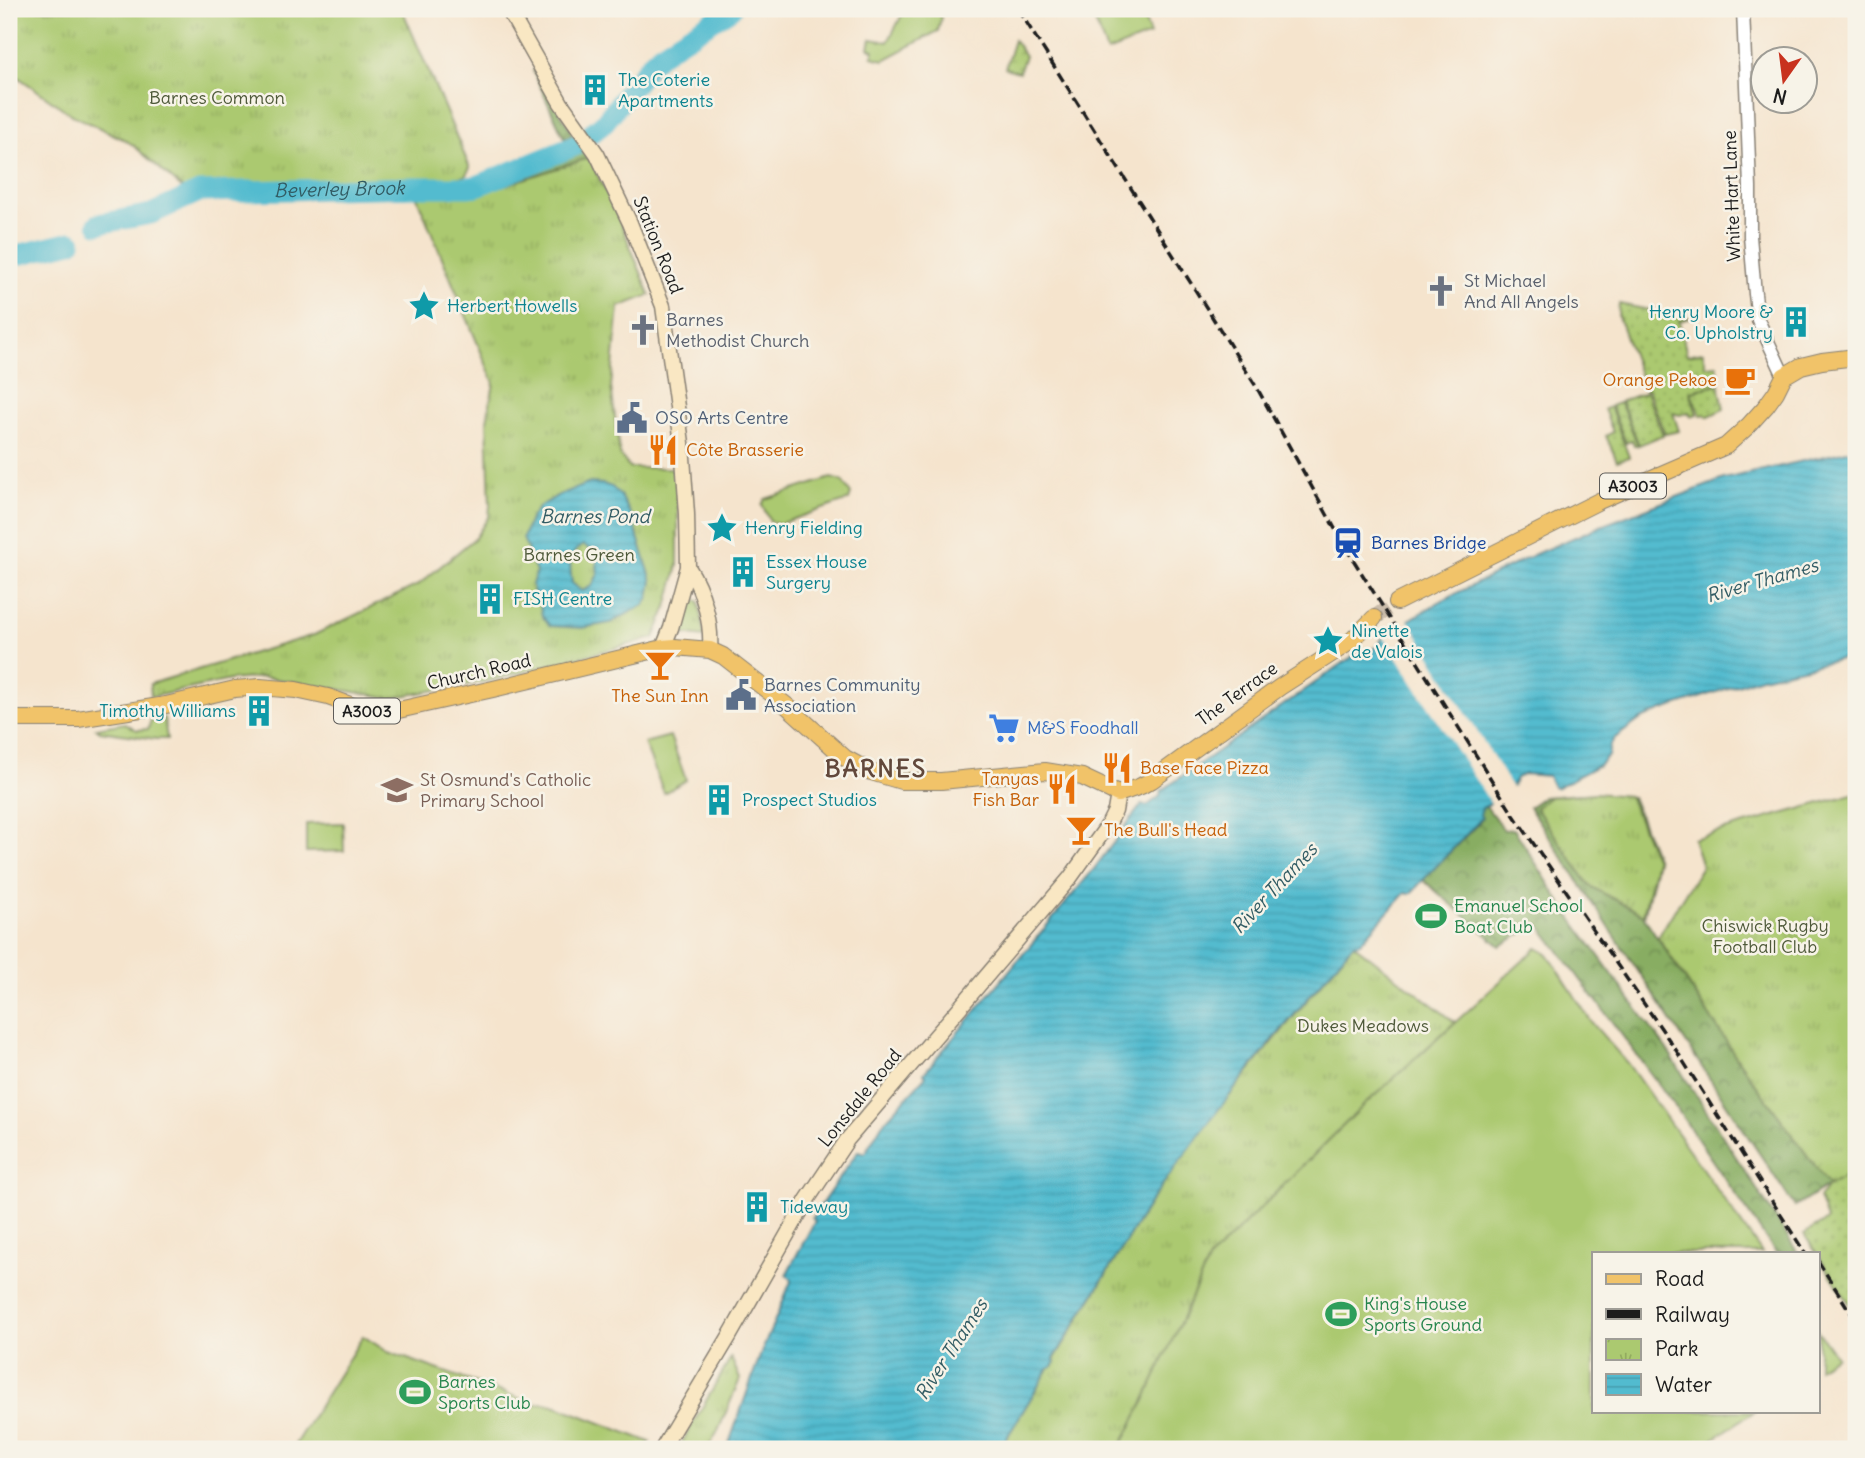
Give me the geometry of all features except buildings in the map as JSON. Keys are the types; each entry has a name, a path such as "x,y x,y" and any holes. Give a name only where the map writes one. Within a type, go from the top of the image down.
{"main road":[{"name":"Station Road","path":"508,9 561,103 597,154 630,223 663,306 682,443 688,566 663,648"},
{"path":"1784,376 1801,366 1856,357"},
{"name":"A3003","path":"1397,602 1599,501 1726,446 1766,406 1784,376"},
{"name":"Station Road","path":"688,566 701,593 710,636 710,650"},
{"path":"680,596 701,593"},
{"name":"The Terrace","path":"1118,794 1152,780 1280,687 1350,642 1374,618"},
{"name":"Church Road","path":"9,719 78,719 166,705 236,689 260,687 296,690 328,697 364,710 385,713 493,690 663,648 710,650"},
{"name":"A3003","path":"710,650 723,656 765,688 845,758 872,772 901,781 941,782 1045,771 1082,777 1118,794"},
{"name":"Lonsdale Road","path":"662,1449 807,1200 847,1140 1070,878 1108,825 1115,811 1118,794"}],"street":[{"name":"White Hart Lane","path":"1743,9 1750,236 1755,294 1758,320 1784,376"}],"green space":[{"name":"Barnes Common","path":"9,9 402,9 470,168 465,176 451,179 184,190 133,145 72,115 9,73"},
{"path":"905,9 936,9 941,17 938,31 884,60 872,57 874,50 869,48 871,39 888,42"},
{"path":"1105,9 1141,9 1150,35 1107,52 1092,14"},
{"path":"1014,40 1025,56 1019,72 1005,68"},
{"path":"535,70 573,134 564,138 533,71"},
{"path":"578,138 589,158 480,193 478,177"},
{"name":"Barnes Green","path":"589,158 617,214 650,295 619,307 611,387 620,455 630,468 678,468 678,566 667,607 654,638 488,681 391,698 264,677 230,680 151,697 150,684 314,635 418,585 475,538 489,516 487,420 494,383 414,190 480,193"},
{"path":"1619,304 1690,318 1679,321 1687,355 1703,352 1706,366 1717,365 1719,383 1704,388 1719,384 1724,409 1707,417 1705,414 1701,416 1691,393 1703,388 1690,392 1697,414 1691,416 1689,412 1680,415 1673,413 1679,431 1665,434 1648,390 1645,390 1618,316"},
{"path":"1646,392 1663,435 1639,445 1621,401"},
{"path":"1620,402 1638,445 1634,446 1632,440 1626,443 1611,406"},
{"path":"1610,407 1629,457 1617,461 1606,436 1613,432 1604,409"},
{"path":"831,478 842,481 851,494 849,500 779,524 770,521 762,505 765,499"},
{"path":"693,600 699,601 703,637 676,633 675,630 685,605"},
{"path":"164,718 167,739 100,731 96,728 125,723 137,730 148,729 151,720"},
{"path":"670,736 686,780 664,793 644,743"},
{"path":"1595,793 1629,796 1656,860 1643,915 1590,886 1536,808 1549,797"},
{"name":"Chiswick Rugby Football Club","path":"1856,793 1856,1170 1829,1185 1741,1064 1658,937 1702,866 1693,839"},
{"path":"1580,794 1632,797 1657,860 1644,917 1741,1064 1829,1185 1795,1207 1529,807 1543,797"},
{"path":"1486,806 1504,830 1514,829 1565,909 1669,1053 1797,1252 1775,1252 1674,1105 1539,924 1500,946 1423,880 1482,819 1479,814 1482,807"},
{"path":"343,823 344,851 306,852 306,824"},
{"name":"Dukes Meadows","path":"1353,944 1455,1022 1362,1107 1209,1259 1145,1400 1119,1449 1000,1449 1152,1199 1214,1114"},
{"path":"1537,948 1548,954 1592,1023 1628,1064 1761,1252 1592,1252 1592,1412 1754,1412 1698,1449 1119,1449 1145,1400 1209,1259 1362,1107"},
{"path":"1856,1170 1856,1314 1820,1259 1820,1252 1816,1252 1804,1234 1827,1220 1819,1198 1829,1185"},
{"path":"1820,1334 1836,1356 1820,1367"},
{"name":"Barnes Sports Club","path":"363,1336 388,1352 536,1404 557,1406 650,1442 646,1449 292,1449"},
{"path":"731,1358 740,1379 718,1431 707,1449 678,1449"}],"water":[{"name":"River Thames","path":"1856,449 1856,656 1761,677 1660,711 1641,719 1615,738 1610,745 1608,756 1599,765 1556,788 1548,776 1525,774 1516,778 1511,788 1502,796 1482,808 1482,818 1410,894 1405,893 1360,943 1353,944 1212,1118 1152,1199 1000,1449 727,1449 760,1356 792,1279 786,1275 815,1221 812,1218 858,1151 865,1153 882,1124 926,1076 924,1073 1094,869 1142,804 1147,806 1160,796 1161,791 1359,652 1363,655 1379,645 1383,636 1441,601 1533,555 1724,479"},
{"name":"Barnes Pond","path":"590,483 612,487 621,496 631,515 652,581 649,598 644,605 610,623 582,628 550,626 542,616 532,584 536,572 523,538 530,519 539,507 559,495","holes":["583,545 596,553 598,574 592,586 582,591 572,583 572,557"]}],"pier":[{"name":"Barnes Bridge","path":"1407,618 1514,791 1493,807 1383,636 1382,633"}],"waterway":[{"name":"Beverley Brook","path":"593,132 603,124 662,53 731,9"},
{"name":"Beverley Brook","path":"98,224 151,214 199,192 477,186 577,145"},
{"name":"Beverley Brook","path":"9,254 22,254 71,242"}],"tunnel":[{"path":"1374,618 1397,602"}],"railway":[{"path":"1018,9 1257,388 1344,545 1511,811 1676,1050 1804,1252"},
{"path":"1820,1264 1856,1321"}],"place":[{"name":"The Coterie Apartments","path":"595,90"},
{"name":"St Michael And All Angels","path":"1441,291"},
{"name":"Herbert Howells","path":"424,306"},
{"name":"Henry Moore & Co. Upholstry","path":"1796,322"},
{"name":"Barnes Methodist Church","path":"643,330"},
{"name":"Orange Pekoe","path":"1740,380"},
{"name":"OSO Arts Centre","path":"632,418"},
{"name":"Côte Brasserie","path":"663,450"},
{"name":"Henry Fielding","path":"722,528"},
{"name":"Barnes Bridge","path":"1348,543"},
{"name":"Essex House Surgery","path":"743,572"},
{"name":"FISH Centre","path":"490,599"},
{"name":"Ninette de Valois","path":"1328,641"},
{"name":"The Sun Inn","path":"660,665"},
{"name":"Barnes Community Association","path":"741,695"},
{"name":"Timothy Williams","path":"259,711"},
{"name":"M&S Foodhall","path":"1004,728"},
{"name":"Base Face Pizza","path":"1117,768"},
{"name":"Tanyas Fish Bar","path":"1062,789"},
{"name":"St Osmund's Catholic Primary School","path":"397,790"},
{"name":"Prospect Studios","path":"719,800"},
{"name":"The Bull's Head","path":"1081,830"},
{"name":"Emanuel School Boat Club","path":"1431,916"},
{"name":"Tideway","path":"757,1207"},
{"name":"King's House Sports Ground","path":"1341,1314"},
{"name":"Barnes Sports Club","path":"415,1392"}],"district":[{"name":"BARNES","path":"876,769"}]}
